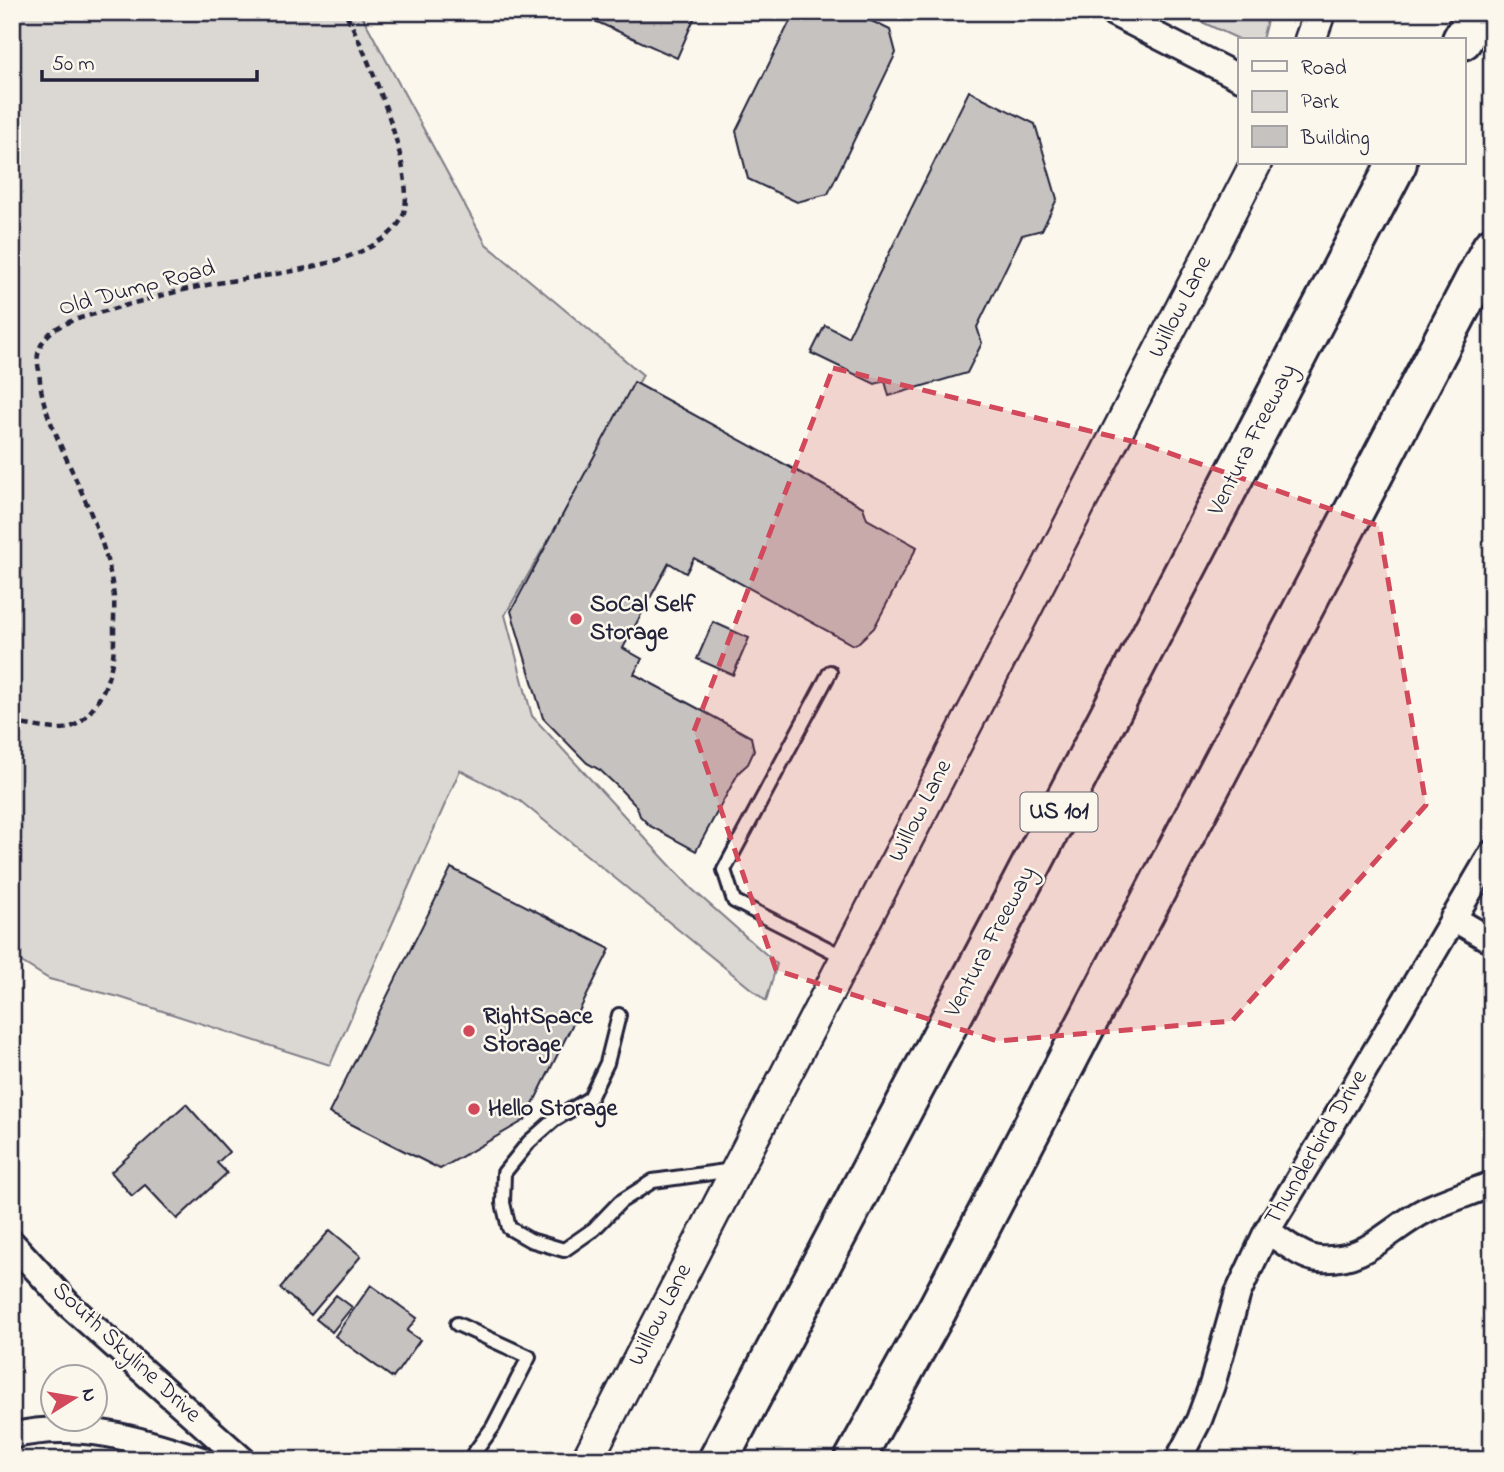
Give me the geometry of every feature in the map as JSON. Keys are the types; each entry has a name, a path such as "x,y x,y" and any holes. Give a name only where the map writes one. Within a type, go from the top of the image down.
{"highway":[{"path":"1463,38 1478,12"},
{"name":"Ventura Freeway","path":"718,1460 1009,910 1396,164"},
{"path":"854,1460 944,1297 1492,247"}],"street":[{"path":"1111,12 1238,77"},
{"path":"1311,38 1320,12"},
{"name":"Willow Lane","path":"587,1460 1254,164"},
{"name":"Thunderbird Drive","path":"1178,1460 1199,1420 1212,1385 1238,1293 1267,1231 1492,853"},
{"path":"1453,918 1492,941"},
{"path":"1267,1231 1310,1257 1345,1258 1370,1250 1404,1223 1427,1210 1492,1184"},
{"name":"South Skyline Drive","path":"12,1243 69,1305 243,1460"},
{"path":"12,1436 65,1428 99,1432 202,1460"}],"lane":[{"path":"830,672 724,870 734,901 846,958"},
{"path":"619,1015 607,1063 590,1098 554,1119 529,1142 504,1173 503,1203 509,1228 530,1240 564,1250 594,1229 620,1202 653,1181 737,1169"},
{"path":"457,1324 529,1357 493,1427 470,1460"}],"path":[{"name":"Old Dump Road","path":"12,723 71,728 92,710 106,686 114,660 114,590 104,554 92,512 75,480 40,396 37,354 49,333 72,320 144,300 214,284 326,264 358,253 386,236 402,219 407,201 403,167 396,141 361,42 345,12"}],"highlighted area":[{"path":"833,368 1143,444 1379,526 1426,805 1232,1021 997,1041 776,970 694,731"}],"green space":[{"path":"12,12 360,12 486,244 643,375 505,615 532,716 692,889 777,964 766,1001 519,800 460,770 330,1065 119,997 49,979 12,956"},
{"path":"1180,12 1269,12 1262,38 1238,39"}],"building":[{"path":"575,12 697,12 677,58"},
{"path":"814,12 853,12 890,30 896,53 828,194 797,202 748,179 736,131 791,19"},
{"path":"969,91 1035,124 1057,199 1042,230 1022,235 977,327 982,343 967,373 889,396 885,381 875,384 811,353 825,325 848,337"},
{"name":"SoCal Self Storage","path":"634,382 863,507 867,519 917,547 874,628 853,645 694,558 686,573 669,563 623,648 642,659 634,674 751,737 754,751 748,764 739,772 696,851 650,826 618,787 600,770 587,763 543,718 511,611"},
{"path":"713,622 749,638 733,675 697,659"},
{"name":"RightSpace Storage","path":"451,868 610,949 525,1120 440,1169 329,1113"},
{"path":"186,1104 229,1152 217,1163 227,1173 177,1219 145,1185 132,1196 111,1172"},
{"path":"330,1230 361,1256 311,1315 280,1288"},
{"path":"371,1285 417,1318 407,1331 420,1340 393,1378 335,1336"},
{"path":"336,1295 352,1307 332,1332 316,1319"}],"place":[{"name":"SoCal Self Storage","path":"576,619"},
{"name":"RightSpace Storage","path":"469,1031"},
{"name":"Hello Storage","path":"474,1109"}]}
